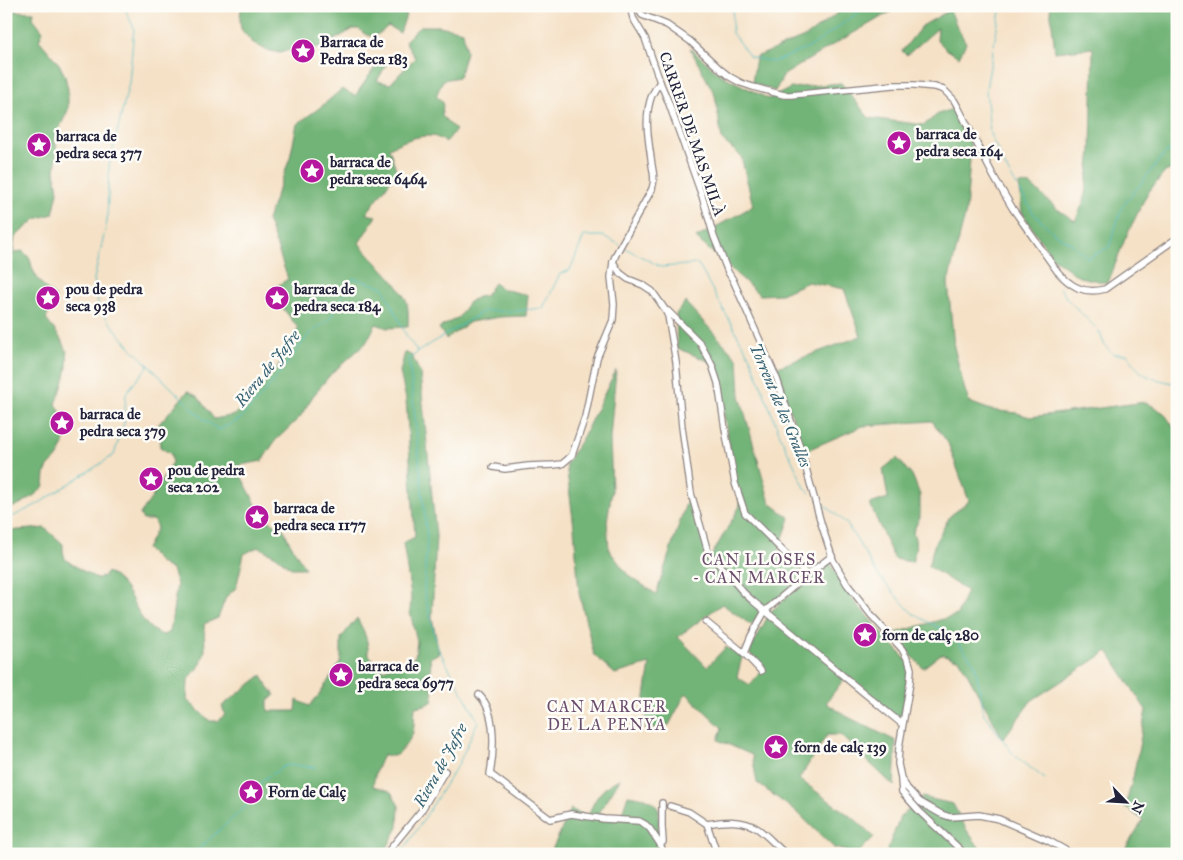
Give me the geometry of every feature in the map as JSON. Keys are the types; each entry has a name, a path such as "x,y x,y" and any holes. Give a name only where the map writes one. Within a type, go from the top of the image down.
{"street":[{"name":"CARRER DE MAS MILÀ","path":"630,6 633,18 645,38 688,154 714,237 777,379 802,454 832,556 847,584 872,616 902,649 909,662 910,683 902,724 898,764 902,792 920,812 965,854"},
{"path":"637,6 642,15 667,25 690,41 730,77 740,83 754,87 784,95 903,84 928,86 944,90 958,106 994,177 1013,209 1057,271 1075,287 1092,291 1105,289 1177,238"},
{"path":"493,467 506,470 528,466 553,466 568,460 574,450 584,417 597,358 613,320 614,304 611,277 613,262 652,189 655,179 649,146 647,117 652,96 660,82"},
{"path":"613,262 620,273 628,279 648,288 664,308 700,343 712,364 718,383 724,429 735,483 745,513 807,575"},
{"path":"664,308 668,316 676,362 682,428 691,493 708,552 744,593 902,724"},
{"path":"744,653 751,636 766,611 832,556"},
{"path":"706,622 744,653 761,671"},
{"path":"479,695 483,699 492,723 493,743 490,774 550,819 571,814 604,819 639,821 646,825 660,844 664,854"},
{"path":"386,854 421,811 445,771"},
{"path":"901,778 907,788 920,802 941,814 950,817 979,815 1000,819 1049,841 1072,854"},
{"path":"660,844 663,842 662,803"},
{"path":"670,806 689,812 708,824 717,854"},
{"path":"708,824 724,821 743,822 758,829 786,854"}],"green space":[{"path":"241,6 409,6 400,33 388,26 374,36 367,35 359,29 353,29 320,48 296,48 280,53 266,50 252,42 241,29"},
{"path":"847,6 901,6 784,75 775,91 752,83 756,57 807,36"},
{"path":"1050,6 1177,6 1177,167 1165,172 1147,194 1125,239 1108,283 1079,277 1052,257 1022,213 1019,184 1031,185 1056,208 1075,221 1084,201 1091,152 1093,48 1055,52"},
{"path":"950,10 966,43 959,57 946,49 937,40 938,28 907,55 902,51 922,26"},
{"path":"6,12 34,12 33,18 43,31 39,40 59,64 65,76 68,89 68,110 55,138 57,151 55,171 58,192 53,214 36,219 15,237 13,254 22,251 29,258 38,280 56,297 46,319 63,344 68,359 56,404 64,423 64,443 57,458 47,469 44,486 27,500 6,510"},
{"path":"420,26 439,26 463,31 466,52 459,77 443,80 436,96 443,102 442,116 456,130 446,142 435,137 426,136 409,139 389,148 397,172 366,214 376,216 359,243 390,277 406,300 408,306 408,327 387,328 376,324 366,343 330,375 313,396 300,417 275,441 262,461 236,466 260,512 270,522 283,528 305,568 291,568 276,556 258,547 244,554 236,588 226,597 218,618 204,624 205,650 201,664 188,680 187,700 210,721 218,721 225,714 222,706 262,675 275,695 268,701 268,711 296,711 297,700 309,706 319,695 341,661 341,638 357,618 367,640 368,654 383,670 415,657 417,641 410,612 411,596 403,543 415,537 406,399 400,372 405,352 412,356 420,373 436,536 432,617 439,653 430,658 433,701 415,707 414,729 411,738 396,755 384,754 378,765 375,777 373,786 391,792 399,806 398,827 384,854 6,854 6,531 45,528 63,544 65,559 97,579 104,576 107,572 112,575 125,588 144,622 149,627 163,635 170,632 177,584 172,570 160,563 146,549 157,528 154,520 143,520 140,514 155,493 172,462 171,454 160,447 158,425 188,391 198,397 214,419 235,415 277,368 298,328 276,299 274,288 288,279 267,220 290,158 297,124 342,89 355,96 378,63 386,65 377,81 390,84 415,58 405,41"},
{"path":"690,48 721,75 769,99 791,88 841,83 869,118 924,125 938,114 952,109 967,133 971,146 966,212 948,282 954,347 969,402 991,410 1017,413 1030,417 1146,402 1164,413 1177,432 1177,854 1122,854 1143,820 1125,807 1133,778 1146,710 1108,651 1031,701 1003,739 960,660 941,654 923,668 892,634 957,615 967,591 928,566 935,543 950,516 969,501 948,443 932,421 863,426 805,451 775,368 861,336 844,289 808,282 781,294 760,295 696,238 753,206 741,156 722,140 715,95"},
{"path":"494,283 502,289 528,295 526,316 500,317 470,322 446,339 439,328 459,317 468,303 477,297 485,296"},
{"path":"685,302 738,359 740,396 770,503 790,518 779,549 804,574 751,625 722,604 678,637 707,667 726,647 742,657 737,677 750,685 764,667 749,653 770,612 829,562 853,600 909,663 905,701 900,720 846,676 826,703 850,718 896,741 894,786 840,735 827,735 799,779 857,821 874,837 857,854 834,848 798,813 757,783 752,755 718,740 722,728 686,693 669,725 646,730 645,697 650,664 615,674 594,655 579,593 574,527 566,464 584,435 616,370 610,438 612,490 607,521 609,550 628,575 656,594 688,497 710,558 740,506 715,364 677,348 676,314"},
{"path":"897,458 913,477 920,495 920,517 913,532 916,547 912,562 894,559 870,504 888,498 883,469"},
{"path":"620,779 599,813 620,819 628,795 645,798 653,802 659,810 658,846 661,854 550,854 571,809 588,818 599,794"},
{"path":"922,797 953,804 966,829 984,854 886,854 900,817"}],"waterway":[{"name":"Riera de Jafre","path":"121,6 125,9 134,28 129,83 109,166 107,222 94,279 99,309 130,347 203,419 219,430 240,419 263,394 310,333 329,320 353,278 383,287 407,337 418,352 409,359 427,538 424,592 438,648 478,721 459,763 401,854"},
{"path":"733,6 732,33 750,57 774,62 812,46 867,6"},
{"path":"999,6 1000,11 986,89 990,134 1006,168 1034,214 1056,235 1071,243 1088,258 1109,247 1122,207 1166,152 1177,151"},
{"name":"Torrent de les Gralles","path":"419,351 484,311 516,311 543,308 560,274 570,270 584,236 603,236 620,245"},
{"name":"Torrent de les Gralles","path":"623,247 661,267 698,264 751,359 780,435 805,488 810,493"},
{"path":"1060,288 1068,300 1099,331 1105,346 1113,354 1127,354 1142,373 1177,384"},
{"path":"6,520 38,504 114,455 124,423 126,393 149,365"},
{"name":"Torrent de les Gralles","path":"817,498 847,524 878,575 912,613 951,634 975,664 984,714 1014,755 1045,779"},
{"path":"193,854 246,806 263,780 286,765 316,767"}],"place":[{"name":"Barraca de Pedra Seca 183","path":"303,51"},
{"name":"barraca de pedra seca 164","path":"899,143"},
{"name":"barraca de pedra seca 377","path":"39,145"},
{"name":"barraca de pedra seca 6464","path":"312,171"},
{"name":"pou de pedra seca 938","path":"48,298"},
{"name":"barraca de pedra seca 184","path":"277,298"},
{"name":"barraca de pedra seca 379","path":"62,423"},
{"name":"pou de pedra seca 202","path":"151,479"},
{"name":"barraca de pedra seca 1177","path":"257,517"},
{"name":"forn de calç 280","path":"865,635"},
{"name":"barraca de pedra seca 6977","path":"341,675"},
{"name":"forn de calç 139","path":"776,747"},
{"name":"Forn de Calç","path":"251,792"}],"district":[{"name":"CAN LLOSES - CAN MARCER","path":"759,568"},
{"name":"CAN MARCER DE LA PENYA","path":"607,715"}]}
